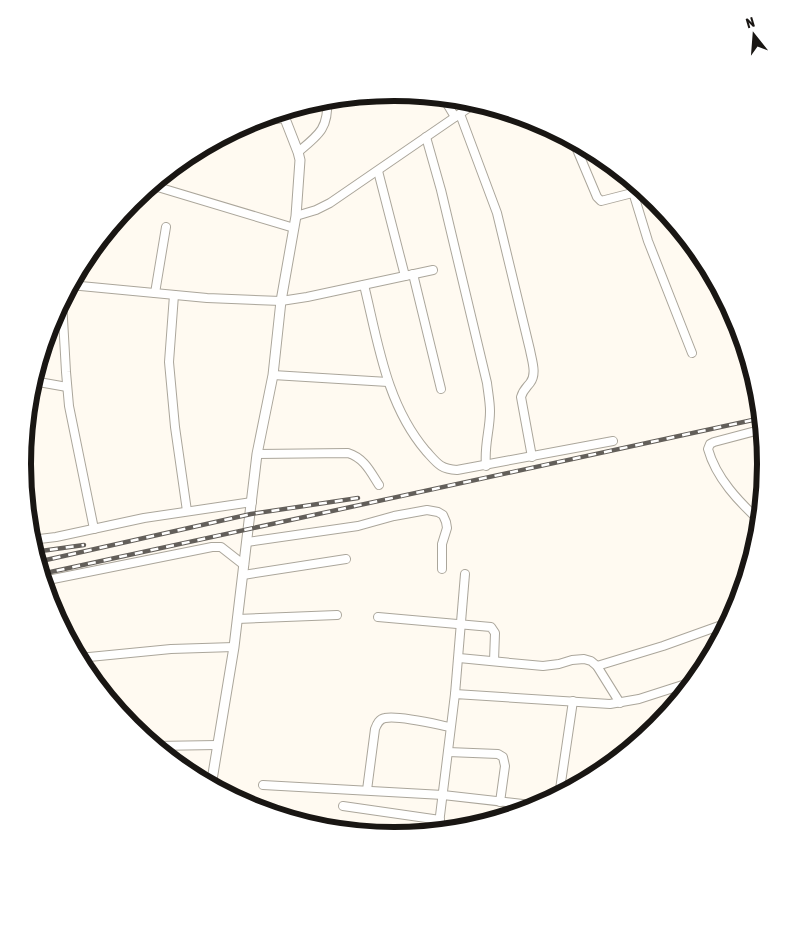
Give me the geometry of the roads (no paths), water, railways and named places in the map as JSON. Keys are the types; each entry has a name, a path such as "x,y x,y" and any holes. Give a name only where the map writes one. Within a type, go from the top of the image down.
{"street":[{"path":"449,105 457,115 497,213 530,350 534,371 533,378 523,391 521,397 532,457"},
{"path":"298,152 318,136 324,128 328,107"},
{"path":"296,216 316,210 330,203 467,108"},
{"path":"212,778 234,647 257,454 273,375 281,300 296,216 300,160 284,118"},
{"path":"426,137 442,190 489,397 490,409 486,444 486,466"},
{"path":"577,150 597,197 605,200 633,192 648,241 692,353"},
{"path":"378,171 441,388"},
{"path":"159,187 294,228"},
{"path":"155,293 166,227"},
{"path":"78,286 207,298 281,300 433,270"},
{"path":"364,285 388,382 396,402 405,422 439,466 446,470 457,470 486,466 613,441"},
{"path":"174,295 169,362 175,427 187,511"},
{"path":"63,316 67,387 78,454 94,529"},
{"path":"273,375 388,382"},
{"path":"41,382 67,387"},
{"path":"754,515 724,483 708,449 710,444 714,442 756,431"},
{"path":"257,454 348,452 361,459 379,485"},
{"path":"39,539 56,538 127,521 252,502"},
{"path":"247,542 358,526 394,516 427,510 444,515 446,522 447,528 442,544 442,569"},
{"path":"51,579 212,547 221,547 243,570"},
{"path":"243,570 346,558"},
{"path":"439,824 459,658 465,574"},
{"path":"237,619 337,616"},
{"path":"378,617 491,627 495,633 494,661"},
{"path":"597,666 663,646 720,626"},
{"path":"87,657 171,649 234,647"},
{"path":"459,658 543,666 584,659 591,661 597,666 620,703"},
{"path":"455,694 610,704 639,699 683,685"},
{"path":"560,787 573,701"},
{"path":"367,790 375,729 378,722 384,718 397,718 450,727"},
{"path":"166,746 217,745"},
{"path":"448,752 498,754 503,757 505,766 500,802"},
{"path":"263,785 444,795 522,804"},
{"path":"343,806 440,820"}],"railway":[{"path":"48,572 755,419"},
{"path":"45,560 251,514 358,498"},
{"path":"42,551 84,545"}]}
